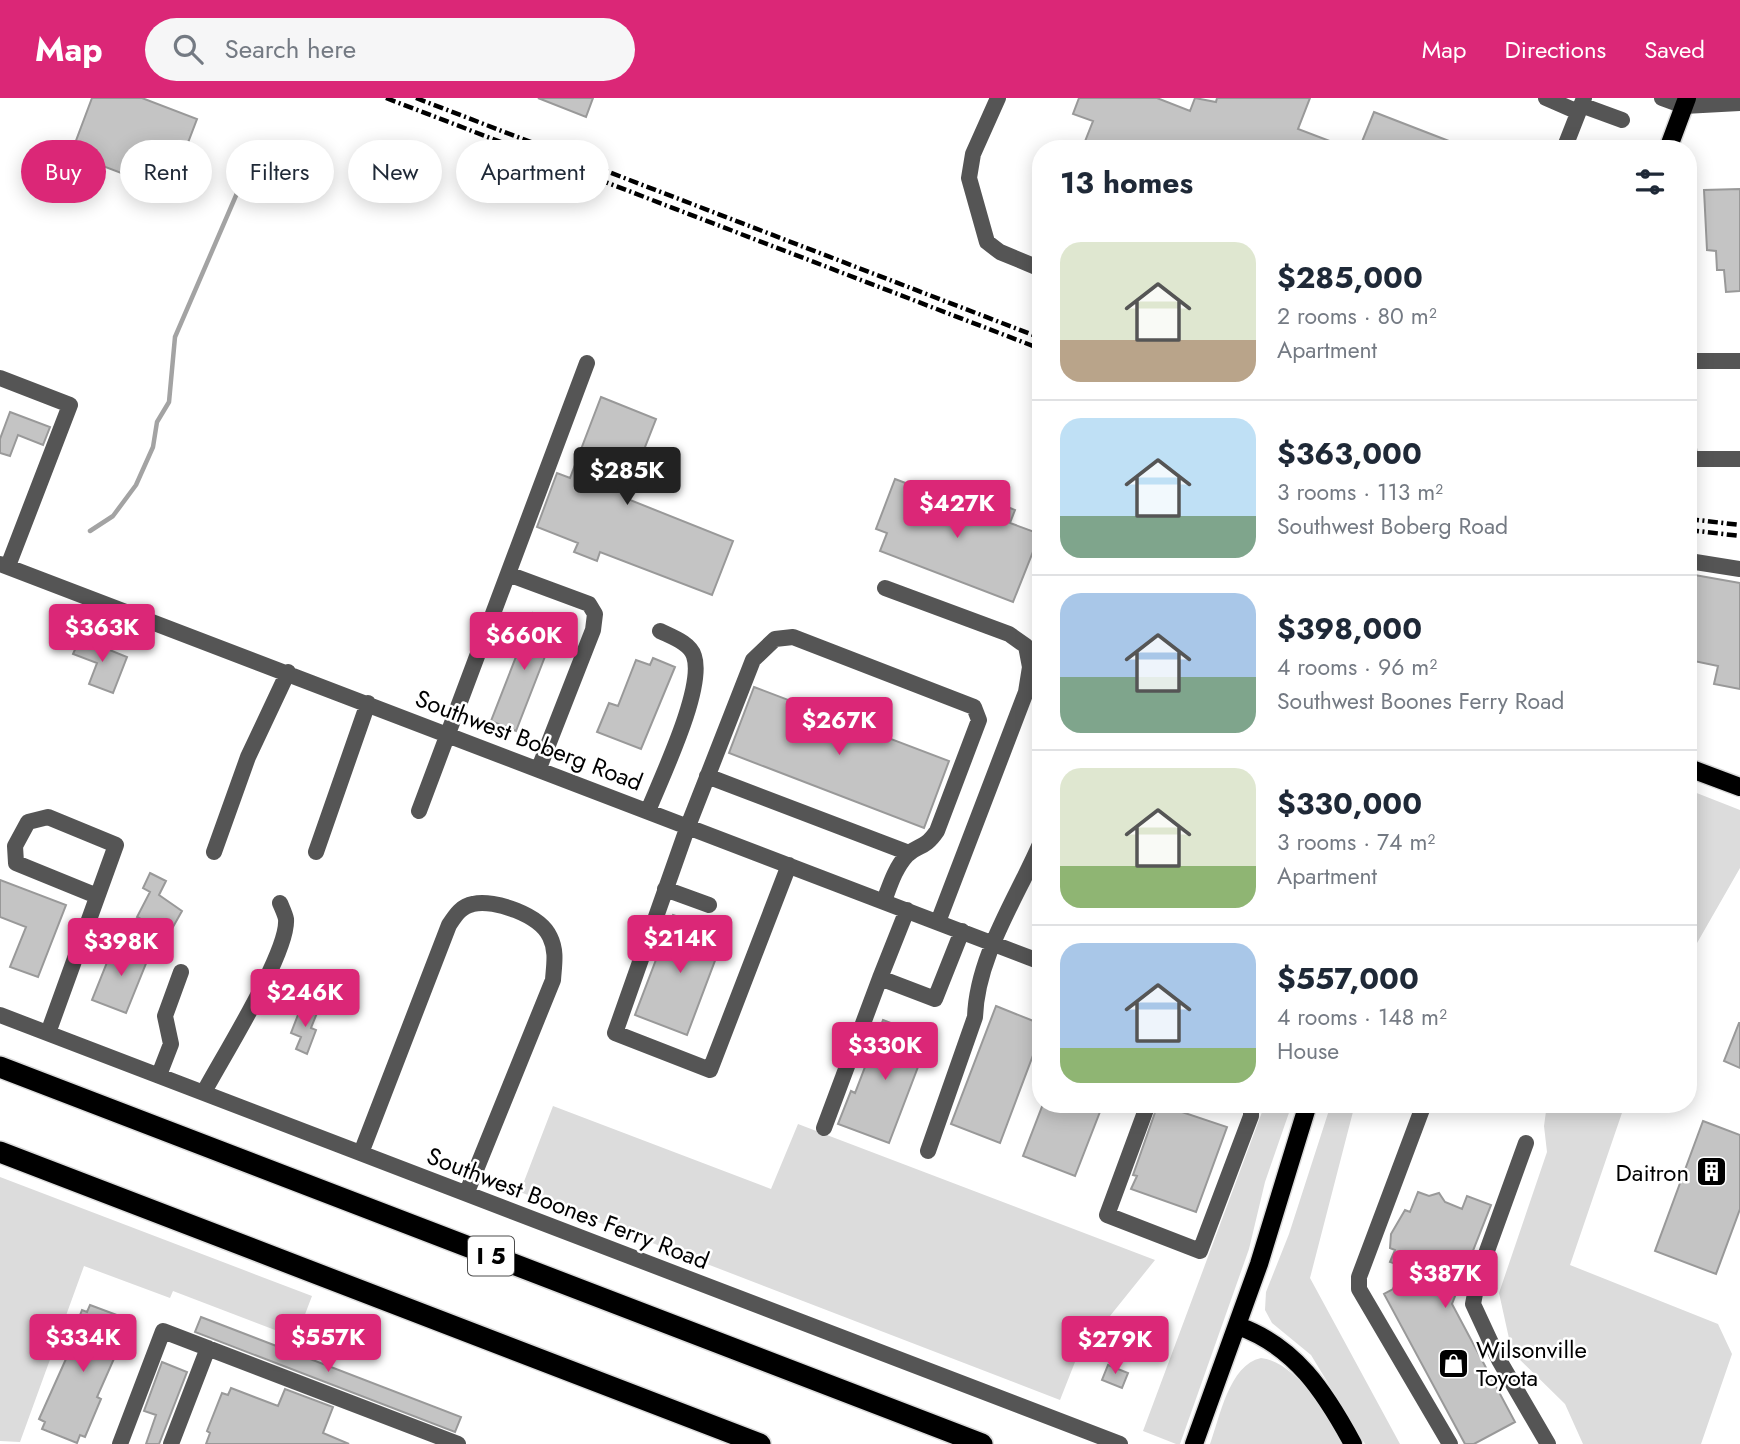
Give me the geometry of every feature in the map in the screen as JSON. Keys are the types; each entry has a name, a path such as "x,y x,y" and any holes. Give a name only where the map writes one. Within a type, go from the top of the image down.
{"highway":[{"name":"I 5","path":"0,1067 982,1444"},
{"path":"0,1152 760,1444"}],"main road":[{"path":"1671,140 1686,102"},
{"path":"1697,771 1740,787"},
{"path":"1194,1444 1238,1326 1305,1113"},
{"path":"1238,1326 1265,1337 1297,1360 1353,1444"}],"street":[{"path":"998,98 974,154 969,178 987,242 1000,252 1032,265"},
{"path":"1546,98 1581,105 1622,120"},
{"path":"1662,98 1686,102 1740,103"},
{"path":"1567,140 1581,105"},
{"path":"1697,360 1740,360"},
{"path":"419,811 587,363"},
{"path":"0,377 70,405 4,565"},
{"path":"1697,456 1740,458"},
{"path":"1697,562 1740,569"},
{"name":"Southwest Boberg Road","path":"4,565 1032,958"},
{"path":"509,574 589,604 595,614 593,630 539,768"},
{"path":"886,589 1009,634 1026,646 1030,667 1026,692 938,922"},
{"path":"648,811 691,701 696,670 694,655 687,645 660,631"},
{"path":"789,865 710,1070 615,1033 688,826 753,660 775,639 793,637 974,707 979,720 937,831 928,845 909,853 897,867 884,901"},
{"path":"214,852 248,757 288,672"},
{"path":"316,852 368,703"},
{"path":"707,776 909,853"},
{"path":"48,1033 116,845 48,817 28,822 15,846 16,863 97,896"},
{"path":"928,1151 975,1017 976,995 994,943 1032,861"},
{"path":"665,889 709,905"},
{"path":"204,1092 270,970 284,935 286,918 280,903"},
{"path":"361,1153 449,925 459,910 473,903 514,911 534,919 549,935 555,953 552,980 467,1192"},
{"path":"824,1128 906,910"},
{"path":"880,978 935,999 962,931"},
{"path":"159,1075 171,1044 165,1016 181,972"},
{"name":"Southwest Boones Ferry Road","path":"0,1015 1119,1444"},
{"path":"1146,1113 1107,1215 1200,1251 1251,1113"},
{"path":"1421,1113 1359,1277 1359,1289 1450,1444"},
{"path":"1526,1143 1479,1273 1473,1304 1499,1360 1548,1444"},
{"path":"120,1444 163,1331 458,1444"},
{"path":"171,1444 208,1348"}],"shaded area":[{"path":"1697,793 1740,810 1740,868 1697,943"},
{"path":"553,1106 771,1189 798,1124 1155,1260 1077,1357 1060,1400 520,1192"},
{"path":"1262,1113 1289,1113 1265,1182 1249,1249 1180,1444 1143,1431"},
{"path":"1328,1113 1353,1113 1310,1278 1400,1444 1365,1444 1311,1355 1272,1323 1265,1310 1266,1292 1289,1234"},
{"path":"1546,1113 1622,1113 1570,1265 1718,1324 1732,1354 1701,1444 1583,1444 1565,1404 1512,1352 1499,1293 1547,1152 1544,1126"},
{"path":"0,1177 312,1296 296,1338 173,1291 170,1298 84,1266 20,1442 0,1441"},
{"path":"1261,1358 1274,1362 1298,1379 1328,1418 1341,1444 1210,1444 1233,1381 1250,1363"}],"building":[{"path":"92,98 142,98 197,119 189,140 120,140 120,173 106,167 106,140 76,140"},
{"path":"538,98 593,98 586,117"},
{"path":"1079,98 1157,98 1190,111 1195,98 1216,102 1217,98 1310,98 1298,129 1327,140 1086,140 1093,121 1073,114"},
{"path":"1374,112 1446,140 1363,140"},
{"path":"1740,189 1740,291 1726,292 1724,270 1717,270 1716,251 1707,250 1704,190"},
{"path":"601,397 656,419 625,498 733,541 712,595 600,552 597,561 574,552 578,543 537,527 557,473 570,478"},
{"path":"10,412 50,427 43,445 18,435 10,456 0,453 0,439"},
{"path":"895,479 997,518 1003,505 1015,510 1010,523 1032,531 1032,554 1013,602 880,551 887,533 876,529"},
{"path":"1697,575 1740,583 1740,689 1714,684 1718,666 1697,662"},
{"path":"533,613 558,623 516,731 491,721"},
{"path":"80,638 127,657 113,693 89,684 97,663 73,654"},
{"path":"653,658 675,667 641,749 597,732 609,703 618,706 636,660 650,665"},
{"path":"754,687 949,761 924,828 729,753"},
{"path":"150,873 166,881 159,895 182,911 169,934 137,917 150,892 143,888"},
{"path":"0,880 66,905 38,977 10,967 26,927 0,917"},
{"path":"673,915 725,934 687,1035 635,1015"},
{"path":"121,945 149,956 126,1013 92,1000 112,950"},
{"path":"996,1006 1032,1020 1032,1058 1000,1143 951,1124"},
{"path":"301,1007 317,1013 311,1028 316,1030 307,1054 296,1049 301,1037 291,1033"},
{"path":"883,1020 929,1038 889,1143 838,1124 851,1091 855,1093"},
{"path":"1740,1023 1740,1068 1724,1061"},
{"path":"1040,1113 1100,1113 1075,1176 1023,1156"},
{"path":"1155,1113 1185,1113 1227,1127 1196,1212 1131,1189 1137,1176 1133,1175"},
{"name":"Daitron","path":"1703,1121 1740,1135 1740,1209 1716,1274 1655,1251"},
{"name":"Wilsonville Toyota","path":"1418,1192 1429,1196 1439,1193 1445,1202 1462,1209 1467,1196 1491,1205 1452,1304 1515,1422 1474,1444 1465,1444 1384,1294 1393,1289 1402,1266 1390,1262 1395,1250 1390,1248 1391,1234 1405,1210 1410,1212"},
{"path":"90,1305 125,1318 122,1325 128,1327 97,1397 101,1399 85,1437 80,1435 77,1443 42,1429 45,1422 39,1419 70,1350 67,1348 82,1310 87,1312"},
{"path":"201,1317 461,1417 455,1432 195,1332"},
{"path":"162,1362 187,1372 159,1444 146,1444 156,1415 144,1411"},
{"path":"1108,1365 1128,1373 1122,1388 1102,1380"},
{"path":"231,1388 278,1406 285,1389 333,1407 323,1433 349,1444 206,1444 210,1433 207,1431 222,1393 228,1395"}],"waterway":[{"path":"90,531 113,516 136,485 153,447 157,422 169,402 175,337 233,203"}],"railway":[{"path":"386,98 1032,346"},
{"path":"416,98 1032,335"},
{"path":"1697,520 1740,525"},
{"path":"1697,531 1740,536"}],"place":[{"name":"Daitron","path":"1712,1172"},
{"name":"Wilsonville Toyota","path":"1453,1363"}]}
